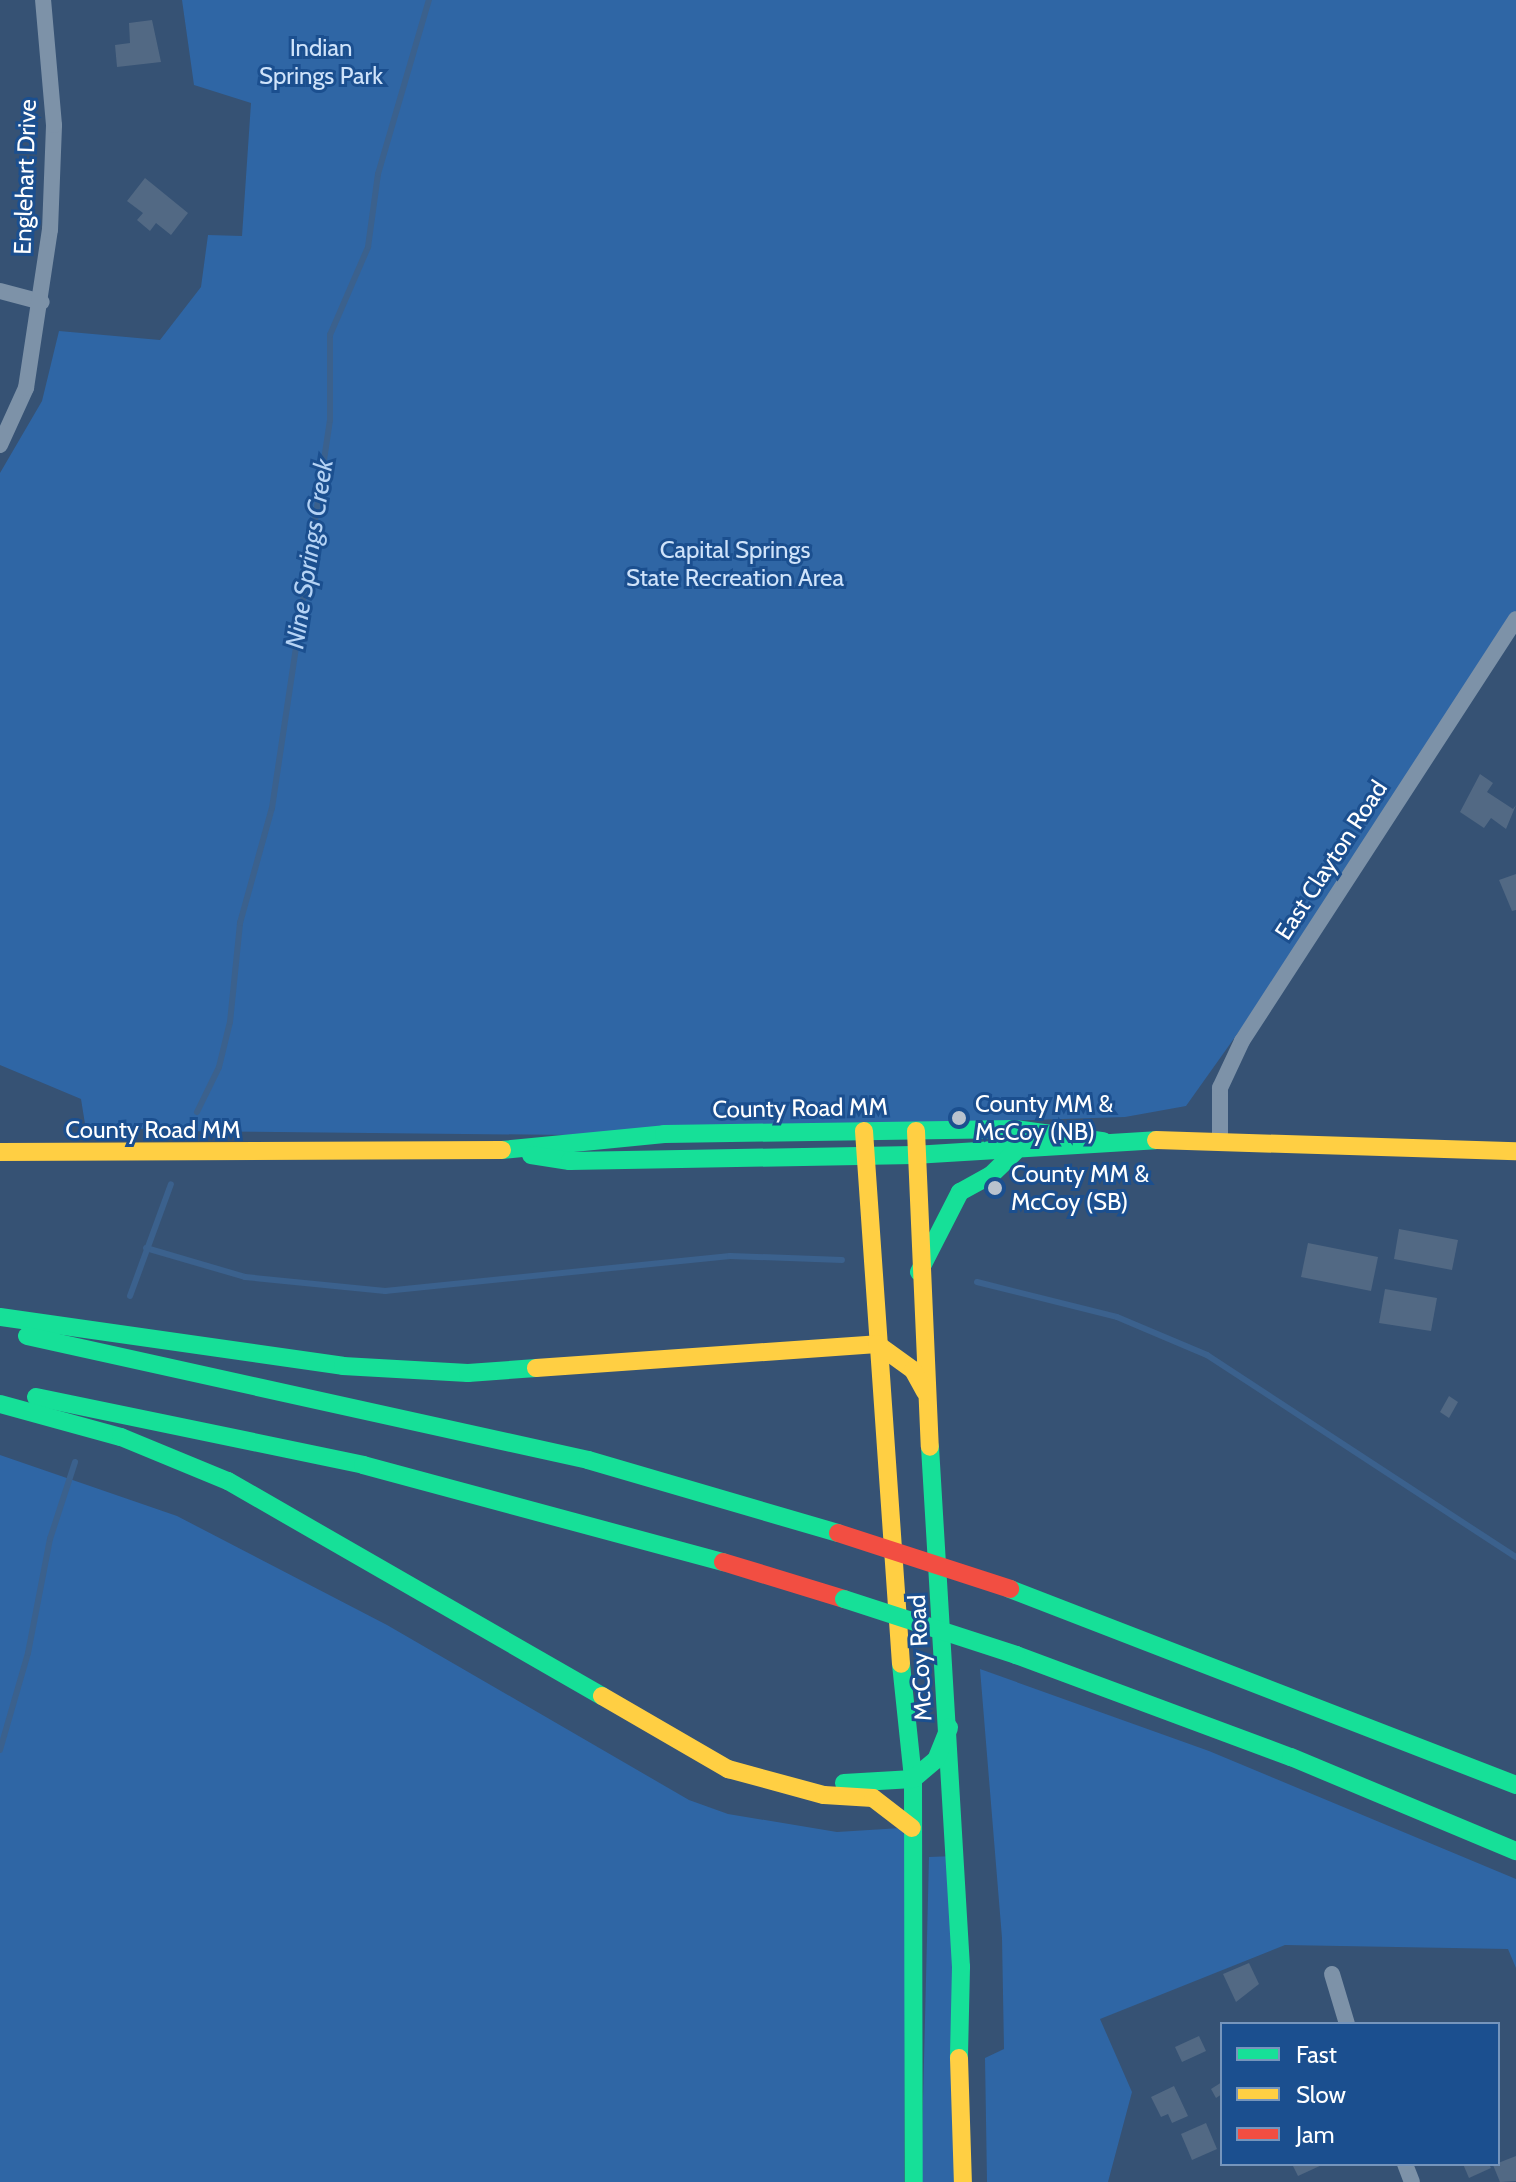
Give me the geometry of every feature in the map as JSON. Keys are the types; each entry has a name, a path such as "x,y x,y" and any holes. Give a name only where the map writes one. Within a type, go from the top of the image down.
{"main road":[{"name":"County Road MM","path":"0,1152 498,1150 664,1134 1015,1129 1103,1141"},
{"name":"McCoy Road","path":"864,1131 890,1559 913,1779 914,2182"},
{"name":"McCoy Road","path":"916,1131 914,1155 925,1392 949,1727 961,1967 956,2039 963,2082 963,2182"},
{"name":"County Road MM","path":"498,1150 570,1161 1015,1152 1103,1141 1220,1139 1393,1150 1516,1151"},
{"path":"919,1273 960,1192 991,1175 1015,1152"},
{"path":"0,1317 343,1366 468,1373 877,1344 913,1370 925,1392"},
{"path":"0,1331 199,1370 588,1460 838,1533 1010,1589 1516,1785"},
{"path":"0,1390 161,1419 363,1465 627,1533 1016,1655 1291,1757 1516,1851"},
{"path":"0,1404 121,1437 228,1481 656,1732 728,1769 815,1789 913,1779 936,1760 949,1727"},
{"path":"815,1789 824,1795 873,1798 912,1828"}],"street":[{"name":"Englehart Drive","path":"0,445 26,388 42,302 54,125 43,0"},
{"path":"0,291 42,302"},
{"name":"East Clayton Road","path":"1220,1139 1220,1088 1242,1041 1516,619"},
{"path":"1332,1974 1346,2022"}],"green space":[{"name":"Capital Springs State Recreation Area","path":"182,0 1516,0 1516,611 1309,933 1186,1106 1125,1117 571,1135 169,1131 85,1124 81,1099 0,1065 0,473 42,401 59,331 160,340 201,287 208,235 242,236 251,103 194,85"},
{"path":"0,1455 177,1516 387,1625 689,1800 728,1814 837,1832 901,1828 906,1838 904,2182 0,2182"},
{"path":"980,1669 1209,1751 1516,1879 1516,1968 1508,1949 1285,1945 1100,2019 1132,2092 1108,2182 987,2182 985,2058 1004,2049 1002,1938"},
{"path":"955,1856 963,2182 921,2182 929,1857"}],"building":[{"path":"152,20 161,62 117,67 115,45 130,43 129,23"},
{"path":"145,178 188,213 171,235 156,223 150,231 137,220 143,213 127,201"},
{"path":"1480,774 1493,783 1487,792 1513,809 1516,805 1506,829 1491,818 1484,828 1460,812"},
{"path":"1516,874 1516,910 1512,911 1499,880"},
{"path":"1399,1229 1458,1240 1452,1270 1394,1259"},
{"path":"1308,1243 1378,1257 1371,1291 1301,1277"},
{"path":"1385,1289 1437,1298 1431,1331 1379,1323"},
{"path":"1449,1396 1458,1402 1449,1418 1440,1412"},
{"path":"1249,1963 1259,1984 1236,2002 1223,1974"},
{"path":"1199,2036 1206,2051 1182,2062 1175,2047"},
{"path":"1220,2083 1220,2095 1216,2098 1211,2089"},
{"path":"1174,2086 1188,2116 1172,2123 1168,2114 1161,2117 1151,2097"},
{"path":"1206,2123 1217,2149 1192,2160 1181,2134"},
{"path":"1516,2156 1516,2181 1500,2182 1493,2166 1500,2166 1500,2162"},
{"path":"1293,2166 1320,2166 1298,2176"},
{"path":"1464,2166 1490,2166 1491,2168 1469,2178"}],"waterway":[{"name":"Nine Springs Creek","path":"197,1112 219,1067 230,1022 240,923 272,808 330,420 330,335 368,247 378,174 429,0"},
{"path":"130,1296 171,1184"},
{"path":"146,1248 245,1277 385,1291 730,1256 842,1260"},
{"path":"977,1282 1117,1317 1207,1355 1516,1557"},
{"name":"Nine Springs Creek","path":"0,1750 28,1653 50,1539 75,1462"}],"traffic: fast":[{"path":"502,1150 664,1134 1015,1129 1103,1141"},
{"path":"531,1155 570,1161 914,1155 1156,1140"},
{"path":"919,1272 960,1192 991,1175 1015,1152"},
{"path":"0,1317 343,1366 468,1373 536,1368"},
{"path":"27,1336 588,1460 838,1533"},
{"path":"36,1397 363,1465 723,1562"},
{"path":"0,1404 121,1437 228,1481 602,1696"},
{"path":"930,1447 961,1967 959,2058"},
{"path":"1010,1589 1516,1785"},
{"path":"844,1599 1016,1655"},
{"path":"1016,1655 1291,1757 1516,1851"},
{"path":"901,1664 913,1779 914,2182"},
{"path":"844,1783 913,1779 936,1760 949,1727"}],"traffic: slow":[{"path":"864,1131 901,1664"},
{"path":"916,1131 930,1447"},
{"path":"1156,1140 1516,1151"},
{"path":"0,1152 502,1150"},
{"path":"536,1368 877,1344 913,1370 925,1392"},
{"path":"602,1696 728,1769 824,1795 873,1798 912,1828"},
{"path":"959,2058 963,2182"}],"traffic: jam":[{"path":"838,1533 1010,1589"},
{"path":"723,1562 844,1599"}],"place":[{"name":"County MM & McCoy (NB)","path":"959,1118"},
{"name":"County MM & McCoy (SB)","path":"995,1188"}],"park label":[{"name":"Indian Springs Park","path":"321,62"}]}
